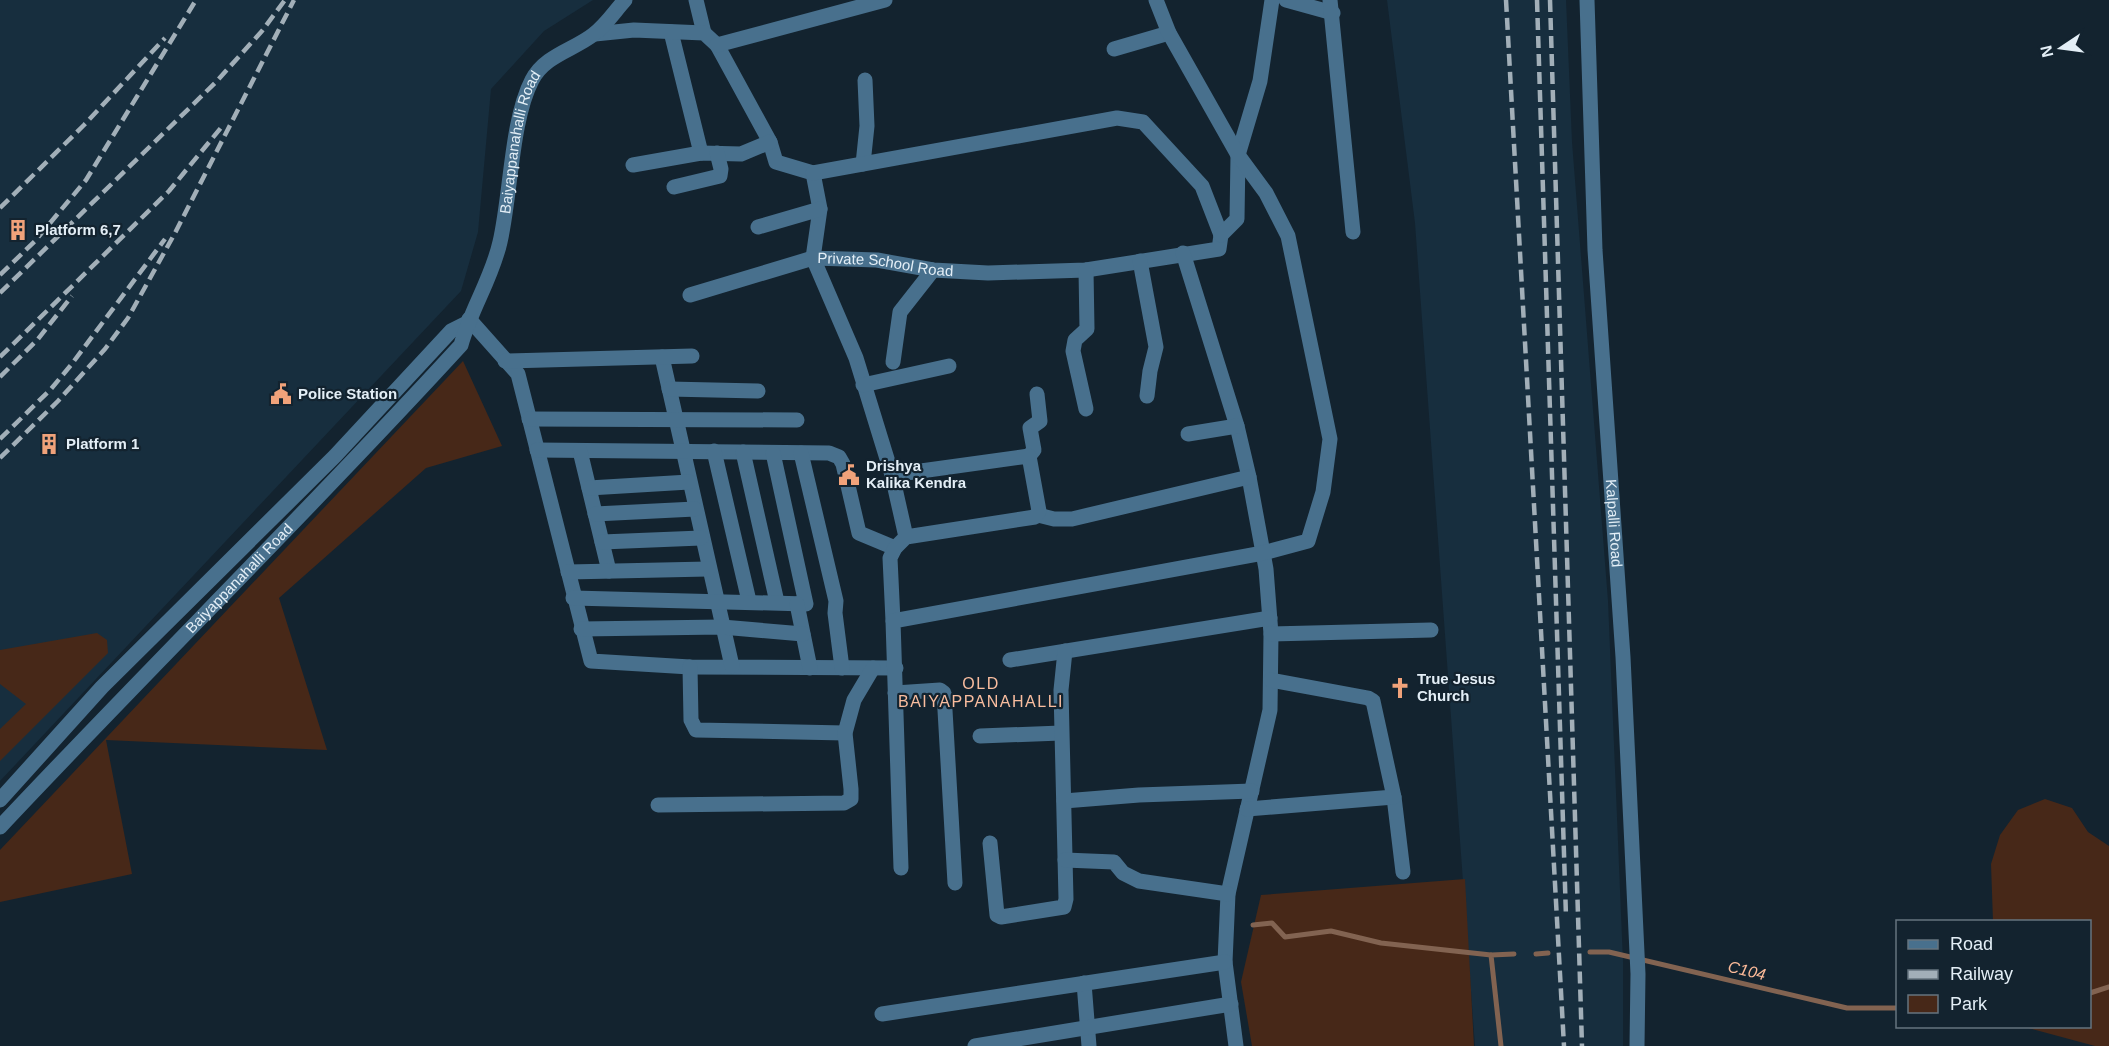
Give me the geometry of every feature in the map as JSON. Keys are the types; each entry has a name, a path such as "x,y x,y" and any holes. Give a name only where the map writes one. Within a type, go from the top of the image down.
{"street":[{"name":"Baiyappanahalli Road","path":"0,827 114,705 348,468 461,345 469,321 489,282 500,242 522,106 533,79 544,66 562,52 594,34 625,0"},
{"path":"696,0 704,33 717,45 770,142 776,162 813,173 1117,118 1130,118 1143,122 1202,186 1221,235 1237,219 1238,155 1260,81 1272,0"},
{"path":"717,45 885,0"},
{"path":"892,621 1263,553 1308,541 1323,492 1330,439 1288,236 1266,193 1238,155 1169,33 1156,0"},
{"path":"1286,0 1332,6 1353,232"},
{"name":"Kalpalli Road","path":"1587,0 1595,250 1623,657 1638,967 1637,1046"},
{"path":"594,34 634,30 704,33"},
{"path":"671,32 709,153 721,169 720,176 674,187"},
{"path":"1114,49 1169,33"},
{"path":"863,164 867,126 865,80"},
{"path":"633,165 709,153 741,154 770,142"},
{"name":"Private School Road","path":"813,173 820,209 813,258 877,260 933,270 988,273 1086,270 1219,249 1221,235"},
{"path":"758,227 820,209"},
{"path":"1183,253 1237,426 1263,553 1270,618 1270,710 1228,894 1225,963 1236,1046"},
{"path":"690,295 813,258 856,358 892,475 900,543 890,558 896,668 901,868"},
{"path":"1140,261 1156,347 1147,396"},
{"path":"893,362 900,312 933,270"},
{"path":"1086,270 1086,329 1075,340 1073,351 1086,408"},
{"name":"Baiyappanahalli Road","path":"0,800 102,687 217,576 451,331 469,321"},
{"path":"469,321 518,374 589,660 594,663 690,667 896,668"},
{"path":"506,361 692,356"},
{"path":"662,357 715,600 732,666"},
{"path":"863,385 949,366"},
{"path":"669,389 758,391"},
{"path":"892,475 1029,456 1034,450 1030,428 1038,423 1041,417 1037,394"},
{"path":"529,419 797,420"},
{"path":"1188,434 1237,426"},
{"path":"537,450 830,453 839,457 843,464 859,533 900,543 1038,515 1054,519 1072,519 1249,477"},
{"path":"580,450 609,570"},
{"path":"714,451 749,601"},
{"path":"743,452 777,602"},
{"path":"573,598 806,604 807,599 773,453"},
{"path":"801,453 836,601 835,613 842,668"},
{"path":"1029,456 1038,515"},
{"path":"589,488 689,482"},
{"path":"595,514 695,510"},
{"path":"602,542 701,538"},
{"path":"568,572 708,569"},
{"path":"217,576 232,588"},
{"path":"797,604 810,668"},
{"path":"1010,660 1270,618"},
{"path":"581,628 722,627 803,634"},
{"path":"1271,634 1431,630"},
{"path":"990,843 996,911 1001,917 1064,907 1066,899 1061,690 1065,651"},
{"path":"690,667 691,720 696,730 845,733"},
{"path":"658,805 844,803 850,799 851,789 845,733 854,700 873,668"},
{"path":"1271,680 1368,698 1373,701 1394,797 1404,872"},
{"path":"895,693 940,690 944,693 955,883"},
{"path":"980,736 1061,733"},
{"path":"1064,801 1139,795 1252,791"},
{"path":"1247,810 1394,797"},
{"path":"1065,861 1114,862 1123,873 1139,881 1228,894"},
{"path":"882,1014 1225,963"},
{"path":"1084,983 1089,1046"},
{"path":"975,1046 1231,1004"}],"shaded area":[{"path":"0,0 593,0 544,31 491,89 478,232 461,291 0,781"},
{"path":"1387,0 1566,0 1572,142 1608,601 1623,962 1623,1046 1475,1046 1415,223"}],"green space":[{"path":"463,361 502,446 426,468 279,598 327,750 106,740 132,874 0,902 0,850"},
{"path":"97,633 107,640 108,653 0,761 0,729 26,704 0,684 0,650"},
{"path":"2045,799 2072,808 2088,832 2109,846 2109,1046 2095,1046 2029,1028 2091,1028 2091,920 1993,920 1991,864 2000,835 2018,810"},
{"path":"1465,879 1474,1046 1252,1046 1241,982 1261,895"}],"waterway":[{"name":"C104","path":"1253,925 1272,923 1285,937 1331,931 1381,943 1491,955"},
{"name":"C104","path":"1590,952 1609,952 1847,1008 1896,1008"},
{"name":"C104","path":"1536,954 1548,953"},
{"path":"1501,1046 1491,955 1514,954"},
{"name":"C104","path":"2091,993 2109,987"}],"railway":[{"path":"0,275 35,241 86,180 196,0"},
{"path":"0,293 216,82 262,31 285,0"},
{"path":"0,458 58,401 105,349 128,318 175,233 294,0"},
{"path":"1506,0 1564,1046"},
{"path":"1537,0 1566,917"},
{"path":"1550,0 1582,1046"},
{"path":"0,208 84,125 165,38"},
{"path":"0,357 169,191 224,124"},
{"path":"0,439 51,389 71,365 165,239"},
{"path":"0,377 38,339 72,296"}],"place":[{"name":"Platform 6,7","path":"18,230"},
{"name":"Police Station","path":"281,394"},
{"name":"Platform 1","path":"49,444"},
{"name":"Drishya Kalika Kendra","path":"849,475"},
{"name":"True Jesus Church","path":"1400,688"}],"district":[{"name":"OLD BAIYAPPANAHALLI","path":"981,692"}]}
